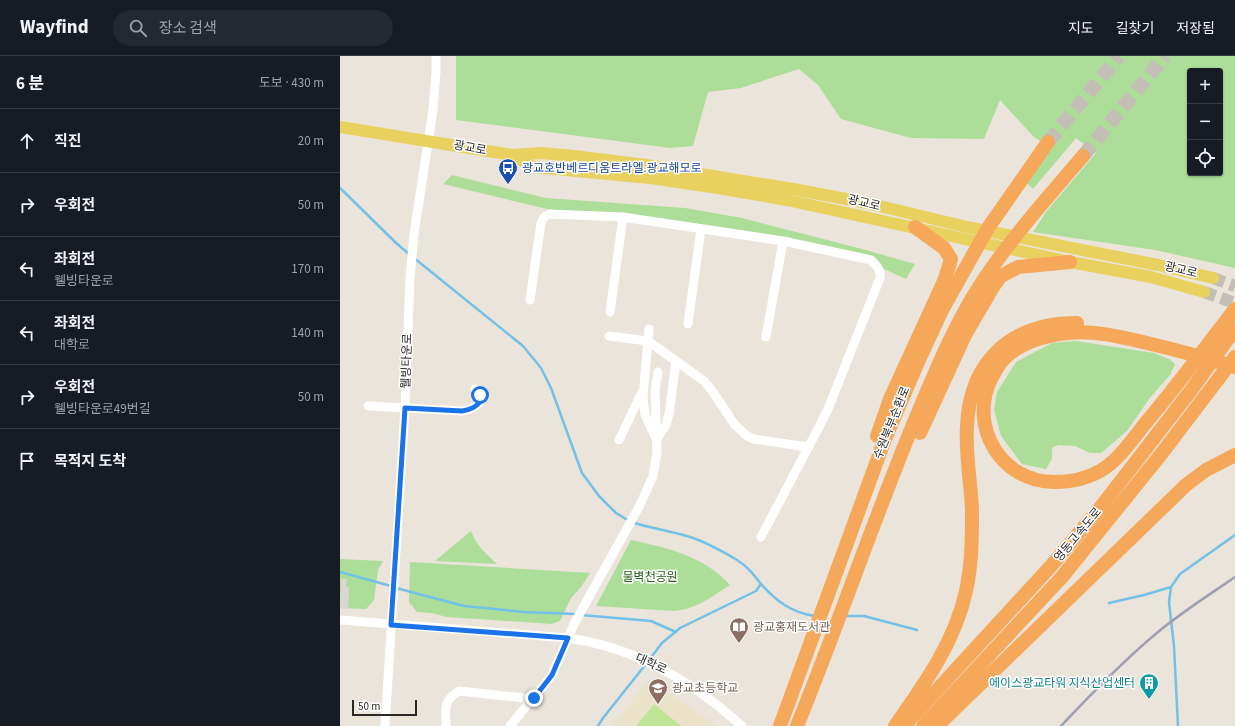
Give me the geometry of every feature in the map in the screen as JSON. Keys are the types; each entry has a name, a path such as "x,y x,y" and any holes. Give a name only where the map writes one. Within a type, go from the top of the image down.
{"highway":[{"name":"수원북부순환로","path":"780,726 885,439 927,342 959,279 988,228 1048,142"},
{"name":"수원북부순환로","path":"797,726 851,582 905,445 938,365 963,314 982,282 1019,230 1083,156"},
{"path":"831,584 862,476 890,399 945,280 951,259 944,248 915,228"},
{"path":"851,582 965,335 993,287 1001,276 1018,267 1070,262"},
{"path":"1235,308 1187,385 1114,459 1099,471 1080,479 1051,482 1032,479 1023,475 1000,456 992,445 985,428 984,398 998,366 1017,348 1038,339 1053,335 1073,332 1110,335 1191,354 1235,367"},
{"path":"894,726 940,658 952,635 960,614 968,581 972,550 972,508 967,448 969,407 972,394 986,364 1001,346 1017,336 1039,328 1063,324 1086,323 1134,330 1235,357"},
{"name":"영동고속도로","path":"904,726 1051,566 1100,508 1187,385 1235,329"},
{"name":"영동고속도로","path":"923,726 1062,577 1235,357"},
{"path":"936,726 1186,485 1206,470 1235,455"}],"main road":[{"name":"광교로","path":"340,127 512,155 541,153 574,156 646,165 793,188 867,203 967,227 1158,265 1213,278"},
{"name":"광교로","path":"512,155 534,167 650,178 787,200 956,238 1151,277 1204,292"}],"street":[{"name":"웰빙타운로","path":"385,726 405,408 410,278 414,234 433,110 436,56"},
{"path":"530,300 542,223 544,217 550,214 623,217 783,241 871,260 879,269 880,278 828,409 761,537"},
{"path":"610,312 623,217"},
{"path":"688,324 701,229"},
{"path":"766,337 783,241"},
{"path":"649,330 643,389 644,408 645,415 657,440"},
{"path":"609,336 648,341 676,361 704,382 713,392 728,416 747,436 754,440 808,447"},
{"path":"657,440 666,425 669,414 676,361"},
{"path":"510,726 552,675 574,624 640,505 653,476 656,464 657,440 655,390 658,372"},
{"path":"368,406 462,411 470,410 477,406 480,402 480,395 475,389"},
{"path":"619,440 643,389"},
{"name":"대학로","path":"340,620 590,641 630,654 684,680 742,726"},
{"path":"446,726 447,702 450,697 459,691 534,698"}],"shaded area":[{"path":"341,579 347,579 346,587 349,587 348,609 340,608"},
{"name":"광교초등학교","path":"646,682 670,694 704,716 716,726 613,726"}],"green space":[{"path":"456,56 1235,56 1235,268 1155,250 1033,232 1046,212 1096,153 1076,138 1033,189 1025,181 1038,163 1052,149 1033,136 1000,100 984,139 911,138 841,119 818,85 799,69 741,88 708,92 693,146 670,148 456,120"},
{"path":"452,175 546,198 685,208 742,218 915,264 906,279 862,259 681,224 547,209 443,184"},
{"path":"1076,341 1154,353 1169,359 1175,364 1170,375 1149,399 1127,431 1101,453 1090,453 1075,446 1058,445 1052,448 1052,459 1046,469 1022,464 1001,436 994,410 997,392 1016,362 1052,343"},
{"path":"471,531 485,553 497,564 435,561"},
{"name":"물벽천공원","path":"631,540 672,550 697,560 720,575 730,585 704,602 682,610 674,611 596,606"},
{"path":"340,559 383,561 378,570 374,600 366,609 340,608"},
{"path":"410,562 590,573 581,587 571,598 560,621 551,624 447,617 431,613 417,612 409,602"},
{"path":"654,704 681,726 636,726"}],"waterway":[{"path":"340,188 410,255"},
{"path":"414,258 523,346 541,368 551,388 582,473 599,496 616,513 629,521"},
{"path":"634,523 687,536 713,546 744,565 779,601 799,612 815,616"},
{"path":"1178,726 1174,646 1169,602 1171,587 1180,574 1235,535"},
{"path":"340,572 391,586"},
{"path":"649,660 662,643 680,628 756,591 761,584"},
{"path":"1109,603 1171,587"},
{"path":"396,588 464,606 524,612 576,614"},
{"path":"581,615 651,621 676,632"},
{"path":"844,616 864,616 917,630"},
{"path":"598,726 646,664"}],"tunnel":[{"path":"1048,142 1119,56"},
{"path":"1083,156 1165,56"},
{"path":"1213,278 1235,286"},
{"path":"1204,292 1235,303"}],"railway":[{"path":"1061,726 1132,654 1176,618 1235,577"}],"place":[{"name":"광교호반베르디움트라엘.광교해모로","path":"508,185"},
{"name":"광교홍재도서관","path":"739,644"},
{"name":"에이스광교타워 지식산업센터","path":"1149,700"},
{"name":"광교초등학교","path":"658,705"}],"route":[{"path":"480,395 480,402 477,406 470,410 462,411 405,408 391,625 568,638 552,675 534,698"}]}
